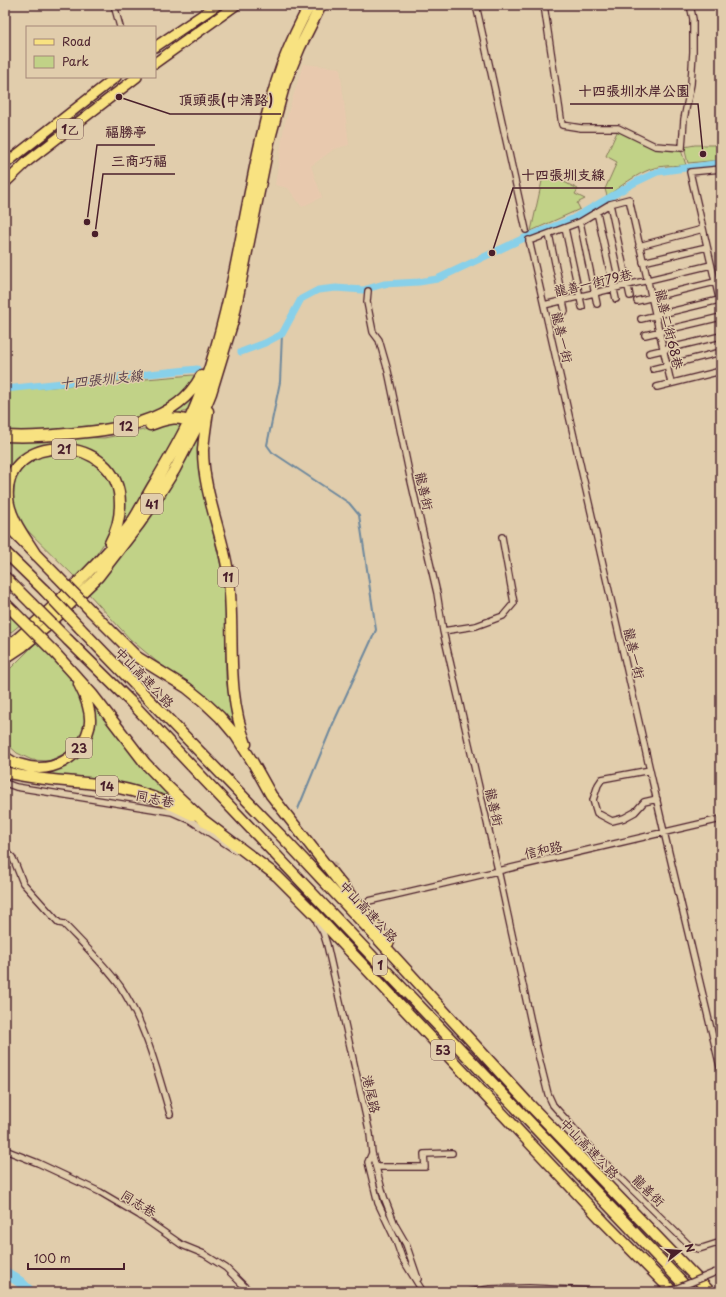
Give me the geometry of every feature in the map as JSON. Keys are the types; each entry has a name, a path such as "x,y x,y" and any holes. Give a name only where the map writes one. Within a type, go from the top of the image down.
{"highway":[{"path":"193,423 214,352 234,270 267,114 287,52 310,5"},
{"path":"5,648 36,623 100,561 131,523 177,445 193,423 211,392 227,341 237,302 269,142 285,83 300,47 321,5"},
{"name":"12","path":"5,436 75,433 125,426 154,418 180,403 194,388 214,352"},
{"name":"11","path":"211,392 203,450 204,466 228,573 231,602 232,678 235,710 241,732 252,761"},
{"path":"75,433 108,434 123,432 176,418 193,423"},
{"name":"41","path":"23,646 45,628 98,578 139,524 175,469 193,423"},
{"name":"21","path":"36,554 16,524 8,499 8,489 12,475 20,463 29,456 41,451 63,449 78,451 97,458 106,466 117,483 120,495 119,519 113,538 100,561"},
{"path":"5,523 137,657 187,688 220,717 236,736 271,795 287,816 336,878 472,1042"},
{"name":"中山高速公路","path":"5,552 44,590 293,849 379,940 527,1102 710,1292"},
{"name":"中山高速公路","path":"5,576 130,701 691,1292"},
{"path":"5,603 72,671 97,700 146,763 168,787 203,820"},
{"path":"5,658 23,646"},
{"path":"5,668 23,646"},
{"name":"23","path":"5,757 20,765 30,768 46,768 58,765 71,758 79,749 90,727 89,710 83,692 72,671"},
{"name":"14","path":"5,772 38,778 114,787 137,792 168,803 203,820"},
{"name":"53","path":"203,820 283,881 604,1222 672,1292"}],"main road":[{"path":"156,46 217,5"},
{"path":"156,62 236,5"},
{"path":"190,23 197,32"},
{"name":"1乙","path":"5,164 115,78"},
{"name":"1乙","path":"6,180 28,161 136,78"}],"street":[{"path":"114,5 120,26"},
{"path":"476,5 526,230"},
{"path":"544,5 562,125 581,128 618,128 655,146 682,148 684,119 691,84 693,52 693,19 690,5"},
{"path":"721,169 690,172 721,307"},
{"name":"龍善二街68巷","path":"529,240 580,222 610,204 629,199 671,383"},
{"path":"610,204 630,296"},
{"path":"597,212 616,299"},
{"path":"580,222 597,304"},
{"path":"565,228 582,307"},
{"path":"639,246 703,229"},
{"path":"549,234 565,311"},
{"name":"龍善一街","path":"529,240 664,832 721,1071"},
{"path":"643,262 707,247"},
{"name":"龍善二街68巷","path":"648,281 711,265"},
{"name":"龍善一街79巷","path":"544,305 648,281"},
{"path":"637,300 715,282"},
{"name":"龍善街","path":"368,291 367,302 373,332 379,340 388,371 410,477 437,593 443,631 548,1094 553,1105 600,1158 691,1247 699,1249 721,1242"},
{"path":"641,319 719,300"},
{"path":"645,335 721,317"},
{"path":"649,353 721,336"},
{"path":"653,369 721,352"},
{"path":"656,387 721,371"},
{"path":"443,631 476,626 503,616 514,603 502,537"},
{"path":"650,770 602,779 593,800 597,813 612,821 624,818 635,812 644,802 657,799"},
{"name":"同志巷","path":"5,784 172,812 190,820 230,847 268,875 297,901"},
{"name":"信和路","path":"369,900 721,819"},
{"path":"5,851 12,857 23,883 60,923 64,924 113,976 121,988 148,1041 170,1114"},
{"name":"港尾路","path":"297,901 319,924 325,938 370,1134 372,1152 368,1162 378,1203 402,1258 423,1292"},
{"name":"同志巷","path":"5,1150 38,1163 100,1192 139,1215 182,1245 204,1254 226,1268 250,1292"},
{"path":"372,1152 384,1197 395,1225 406,1244 423,1292"},
{"path":"376,1167 425,1167 424,1154 452,1154"},
{"path":"668,1292 719,1271"},
{"path":"470,1292 490,1289 529,1288 614,1292"}],"shaded area":[{"path":"303,64 340,68 349,145 334,149 311,166 322,197 302,207 288,188 275,185 284,126"}],"green space":[{"path":"617,129 655,148 681,150 686,165 664,166 645,171 607,196 605,189 617,162 606,156"},
{"path":"695,145 721,145 721,160 688,163 684,147"},
{"path":"544,172 578,189 575,194 585,199 577,203 580,209 531,231"},
{"path":"193,375 198,376 190,388 158,413 128,422 27,432 5,430 5,391"},
{"path":"192,395 196,396 188,411 167,416"},
{"path":"176,422 184,424 131,516 122,528 117,481 81,448 33,450 5,489 5,441 71,437 104,438"},
{"path":"200,429 205,499 225,583 226,678 233,724 231,726 206,696 156,661 130,639 88,593 122,554 163,499"},
{"path":"74,452 98,463 110,478 118,509 112,531 96,555 76,578 19,522 12,506 17,467 32,456"},
{"path":"5,606 21,624 5,637"},
{"path":"39,640 73,677 87,715 79,741 72,750 49,761 32,760 17,753 5,742 5,674"},
{"path":"93,700 177,801 143,788 107,781 47,774 47,772 66,765 87,748 95,721"}],"waterway":[{"name":"十四張圳支線","path":"241,352 265,343 282,334 301,299 318,290 336,288 363,290 384,284 419,282 437,279 522,239 572,219 636,182 657,172 721,163"},
{"path":"282,334 280,382 267,445 272,452 349,503 359,515 376,630 332,726 298,809"},
{"name":"十四張圳支線","path":"5,389 197,369"},
{"path":"5,1272 20,1282 30,1292"}],"tunnel":[{"path":"298,901 336,863"}],"place":[{"name":"頂頭張(中清路)","path":"119,97"},
{"name":"十四張圳水岸公園","path":"703,154"},
{"name":"福勝亭","path":"87,222"},
{"name":"三商巧福","path":"95,234"},
{"name":"十四張圳支線","path":"492,253"}]}
